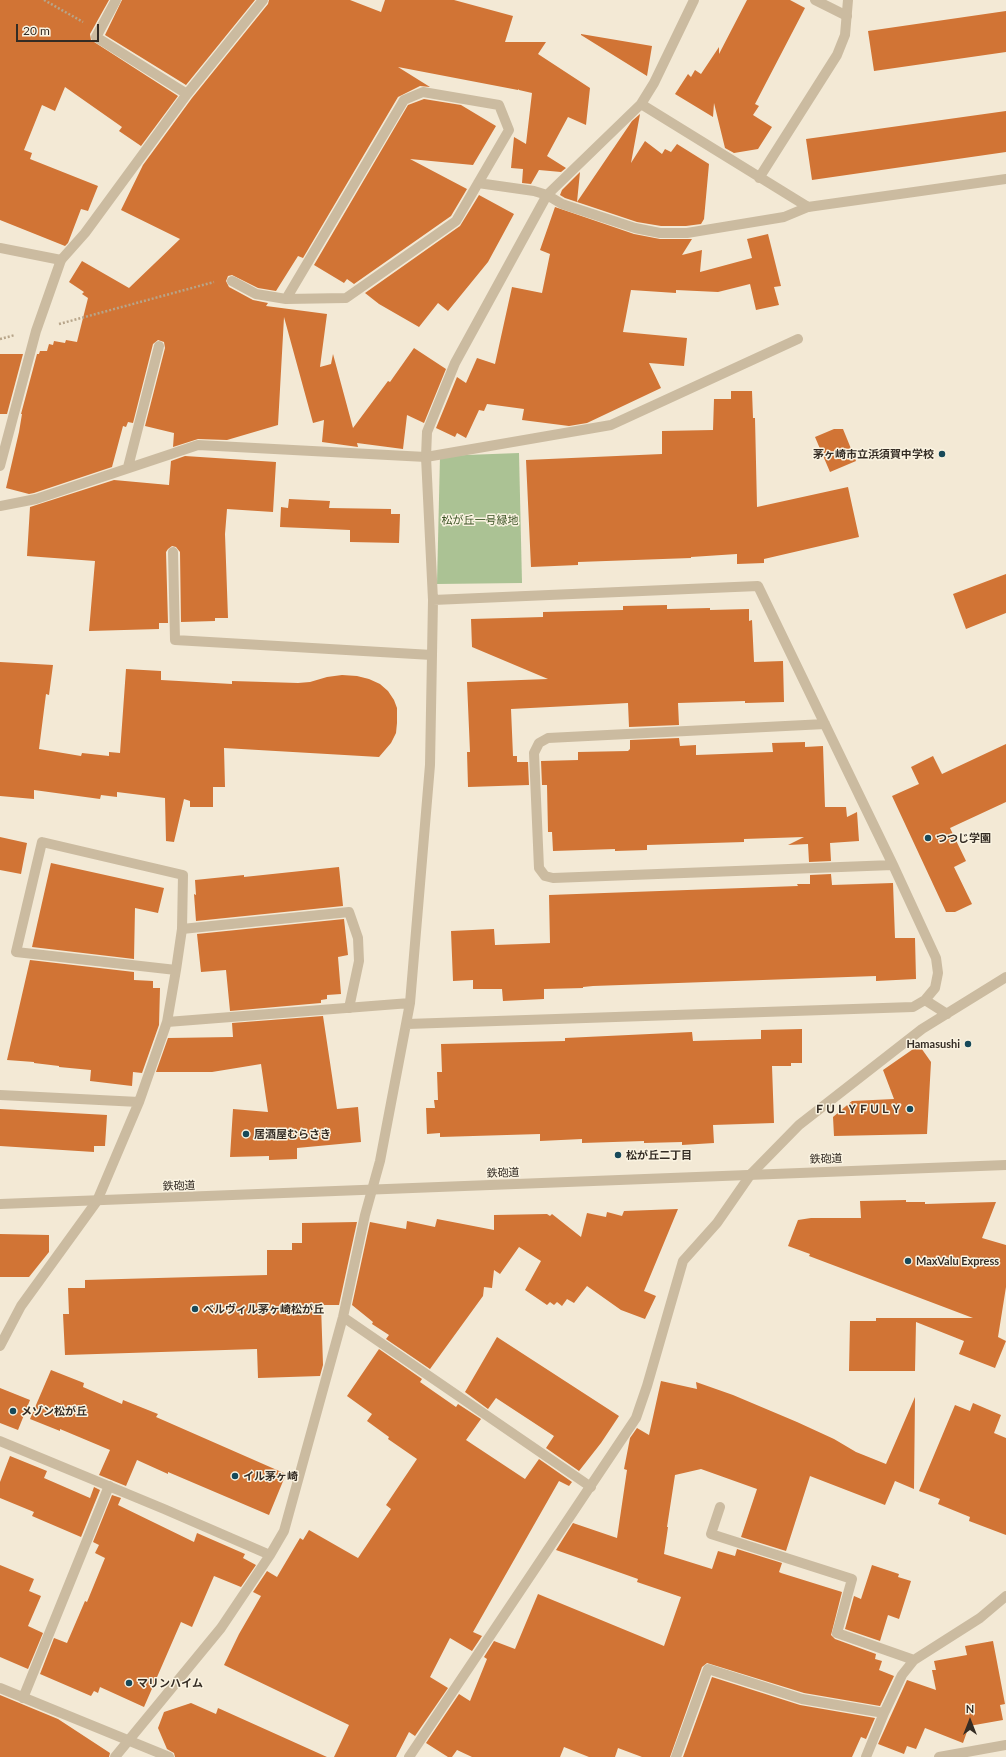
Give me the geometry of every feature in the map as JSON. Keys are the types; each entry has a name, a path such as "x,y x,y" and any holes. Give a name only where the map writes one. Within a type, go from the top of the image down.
{"street":[{"path":"116,0 96,37 187,94"},
{"path":"0,466 36,331 62,260 85,234 187,94 263,0"},
{"path":"115,1757 127,1740 221,1628 270,1555 284,1531 343,1317 372,1189 380,1162 410,1003 430,765 433,600 426,457 427,432 455,363 547,195 641,104 654,83 694,0"},
{"path":"815,0 846,16"},
{"path":"759,178 837,55 845,35 848,0"},
{"path":"232,281 256,294 286,299 346,298 456,221 509,130 499,105 423,92 404,100 286,299"},
{"path":"641,104 808,207"},
{"path":"478,183 534,191 547,195 562,204 635,228 660,233 687,233 784,217 808,207 1006,179"},
{"path":"0,248 62,260"},
{"path":"0,506 36,500 128,467 198,445 426,457 611,425 798,339"},
{"path":"128,467 159,346"},
{"path":"173,552 175,640 432,655"},
{"path":"407,1024 913,1007 926,1000 935,988 938,973 936,958 893,865 758,586 433,600"},
{"path":"825,724 548,738 539,743 534,754 539,868 545,876 553,878 893,865"},
{"path":"0,1346 21,1306 97,1201 138,1102 167,1022 176,970 182,929 183,875 42,842 16,952 176,970"},
{"path":"182,929 349,912 358,938 359,961 349,1008"},
{"path":"409,1757 636,1418 647,1386 683,1261 717,1223 751,1174 799,1125 922,1029 1006,977"},
{"path":"926,1000 947,1014"},
{"path":"167,1022 410,1003"},
{"path":"0,1095 138,1102"},
{"name":"鉄砲道","path":"0,1204 1006,1165"},
{"path":"343,1317 591,1487"},
{"path":"0,1441 110,1486 270,1555"},
{"path":"23,1698 110,1486"},
{"path":"720,1507 711,1534 852,1579 838,1633 914,1660"},
{"path":"866,1757 884,1713 902,1675 914,1660 980,1618 1006,1596"},
{"path":"676,1757 708,1670 802,1699 884,1713"},
{"path":"0,1688 169,1757"},
{"path":"938,1757 1006,1745"}],"path":[{"path":"44,0 98,32"},
{"path":"36,331 210,282 232,281"}],"green space":[{"name":"松が丘一号緑地","path":"519,453 522,583 437,584 440,456"}],"building":[{"path":"0,0 109,0 90,34 91,40 178,96 141,146 119,131 122,127 65,87 55,111 42,105 24,150 32,153 30,159 98,186 88,211 81,209 68,243 65,246 0,220"},
{"path":"122,0 255,0 186,85 105,35"},
{"path":"269,0 350,0 381,12 385,0 454,0 513,16 505,42 546,42 538,54 590,88 586,125 568,117 547,156 566,168 561,172 539,170 531,184 522,183 523,169 511,168 514,137 526,144 532,93 519,89 398,67 430,87 420,86 398,97 303,258 298,256 276,291 258,288 232,275 228,276 226,281 229,287 253,300 268,303 266,306 327,314 320,367 331,364 333,354 353,428 388,381 390,382 414,348 446,369 424,423 407,415 403,449 357,443 358,447 322,442 324,420 313,423 284,317 278,425 227,440 198,439 173,447 174,433 145,426 165,348 164,342 158,340 153,344 133,423 128,422 126,427 123,426 112,467 29,494 6,488 19,432 21,414 37,354 39,354 40,351 47,351 49,344 53,345 54,341 65,343 66,340 77,342 88,298 82,294 84,292 69,282 82,261 129,288 180,239 121,210 143,165 192,98 268,4"},
{"path":"747,0 790,0 805,8 755,104 759,106 753,115 772,127 758,149 734,153 725,148 714,103 713,117 675,94 688,74 691,77 695,70 701,74 719,47 719,54"},
{"path":"1006,11 1006,52 874,71 868,31"},
{"path":"581,35 652,46 647,76"},
{"path":"424,99 461,105 496,126 473,165 410,159 467,189 451,216 354,284 347,279 344,283 314,265 408,105"},
{"path":"1006,111 1006,152 812,180 806,139"},
{"path":"640,114 631,163 645,141 662,154 665,149 671,152 677,144 709,164 704,219 701,224 686,226 661,226 637,222 577,202 632,121"},
{"path":"580,172 577,202 560,195 562,190"},
{"path":"479,195 514,214 488,262 448,311 438,303 419,327 379,304 365,293 460,226"},
{"path":"555,207 634,234 660,239 692,239 682,255 702,250 700,272 752,258 747,239 768,234 781,286 774,287 779,305 756,310 750,284 718,292 676,290 676,293 631,290 623,332 687,338 684,366 649,363 661,388 587,423 569,426 522,420 524,409 487,404 484,411 479,410 466,438 457,433 455,437 436,428 457,377 466,383 477,358 495,364 512,287 542,293 550,254 540,250"},
{"path":"0,354 23,354 7,414 0,414"},
{"path":"731,391 752,391 753,418 755,418 757,507 848,487 859,537 764,559 764,563 737,564 737,554 691,558 578,562 578,565 531,567 526,460 662,454 662,431 713,430 714,399 731,399"},
{"path":"834,429 843,429 856,461 830,472 815,437"},
{"path":"185,456 276,462 273,512 227,509 225,534 228,618 215,618 215,621 181,622 180,552 176,547 172,546 166,552 168,623 159,623 159,629 89,631 95,561 27,556 30,507 114,480 169,485 171,461"},
{"path":"289,499 330,501 329,508 391,509 391,514 400,514 399,543 350,542 350,530 280,527 281,507 288,508"},
{"path":"1006,574 1006,613 966,629 953,594"},
{"path":"667,605 667,609 749,609 749,621 752,620 754,662 783,661 784,702 745,703 745,701 678,703 679,725 629,727 628,703 511,709 513,756 517,756 517,762 528,762 529,785 468,787 467,752 470,752 467,682 548,679 472,647 471,619 543,617 543,612 623,610 623,606"},
{"path":"0,662 53,665 49,695 46,694 39,749 81,756 82,753 109,756 109,752 120,753 126,669 161,671 161,680 232,684 232,681 298,683 342,675 357,676 380,684 388,691 397,708 396,733 391,743 379,757 224,748 225,787 213,787 213,807 190,807 190,801 184,799 174,842 166,841 165,798 117,792 117,797 101,795 100,799 34,790 34,799 0,796"},
{"path":"679,738 680,746 696,745 696,755 773,752 772,743 805,742 805,747 823,746 825,807 846,807 847,817 857,812 859,841 830,843 831,861 809,862 808,844 788,845 804,837 744,839 744,842 647,845 647,850 615,851 615,849 553,851 552,832 548,832 547,785 542,785 541,761 578,760 578,752 628,751 630,749 630,740"},
{"name":"つつじ学園","path":"1006,744 1006,802 950,828 966,861 954,867 972,904 955,912 946,912 892,796 919,784 911,767 933,756 942,774"},
{"path":"0,837 27,843 21,874 0,870"},
{"path":"51,863 164,888 158,913 135,908 134,959 32,947"},
{"path":"339,867 343,906 196,921 194,894 196,895 195,880 244,875 244,877"},
{"path":"831,874 832,885 893,883 895,938 915,938 916,979 876,981 876,976 593,986 583,988 544,989 544,999 503,1001 502,989 473,989 473,980 453,981 451,931 494,929 495,945 550,943 549,895 798,886 797,884 810,884 810,875"},
{"path":"344,919 348,955 338,957 341,994 327,995 327,999 321,1000 321,1003 230,1011 226,970 201,972 197,934"},
{"path":"30,960 134,972 134,980 153,981 153,988 160,988 159,1025 142,1073 133,1072 132,1086 90,1081 91,1070 59,1067 34,1062 7,1060"},
{"path":"323,1016 337,1109 358,1107 361,1142 297,1148 297,1159 269,1160 269,1156 230,1157 233,1109 268,1112 261,1064 212,1072 156,1072 168,1038 233,1037 232,1023"},
{"path":"802,1029 802,1063 791,1063 791,1066 772,1066 774,1123 713,1125 714,1143 682,1145 682,1142 644,1143 644,1141 582,1143 582,1139 540,1141 540,1134 440,1137 440,1133 427,1134 426,1108 435,1108 434,1100 438,1100 437,1072 442,1072 441,1044 565,1041 565,1038 692,1032 693,1041 761,1039 761,1030"},
{"path":"919,1045 931,1062 927,1134 834,1136 833,1117 852,1101 894,1099 883,1070"},
{"path":"0,1109 107,1115 105,1146 94,1146 94,1152 0,1146"},
{"name":"MaxValu Express","path":"906,1200 906,1202 925,1202 925,1204 996,1202 982,1238 1006,1245 1006,1287 998,1337 1006,1341 995,1368 959,1354 964,1341 916,1322 915,1371 849,1371 850,1321 876,1321 876,1318 973,1318 809,1256 810,1254 788,1246 798,1220 811,1218 861,1218 860,1201"},
{"path":"678,1209 644,1291 656,1296 645,1319 621,1310 587,1286 574,1303 567,1299 562,1306 557,1302 554,1305 550,1302 547,1305 525,1290 541,1261 519,1247 500,1274 494,1270 492,1288 484,1287 483,1296 430,1369 386,1339 389,1335 372,1324 373,1322 352,1305 370,1222 406,1229 407,1221 435,1227 437,1219 494,1230 494,1215 547,1214 550,1216 552,1214 581,1237 587,1213 606,1217 607,1212 622,1216 624,1211"},
{"name":"ベルヴィル茅ヶ崎松が丘","path":"357,1222 339,1305 321,1305 323,1365 320,1376 258,1378 257,1349 65,1355 63,1314 69,1314 68,1288 85,1288 85,1280 267,1275 267,1250 292,1250 292,1243 302,1243 302,1223"},
{"path":"0,1234 49,1235 49,1252 29,1277 0,1277"},
{"path":"497,1337 619,1416 601,1443 579,1471 546,1448 554,1436 496,1398 488,1409 465,1392"},
{"path":"379,1349 422,1379 420,1382 456,1407 458,1404 481,1419 466,1440 525,1479 539,1459 572,1482 569,1486 559,1481 473,1632 482,1636 472,1651 450,1638 430,1677 448,1688 415,1736 409,1732 396,1757 334,1757 349,1725 224,1665 239,1634 261,1596 253,1592 267,1571 277,1577 300,1538 303,1540 309,1530 358,1558 391,1509 386,1505 417,1459 388,1439 389,1437 367,1421 372,1414 347,1396"},
{"path":"51,1370 84,1383 83,1387 122,1404 123,1400 158,1414 156,1417 286,1474 269,1515 137,1460 126,1486 99,1475 110,1450 60,1429 60,1431 30,1419"},
{"path":"661,1381 697,1389 696,1382 733,1395 797,1422 834,1439 856,1452 886,1464 915,1397 914,1489 895,1481 885,1505 810,1476 786,1551 741,1537 757,1489 701,1469 675,1475 667,1527 664,1554 712,1569 718,1551 735,1556 737,1549 782,1563 779,1572 781,1573 842,1592 831,1635 835,1639 876,1654 875,1659 882,1661 879,1670 894,1676 880,1706 804,1693 707,1663 702,1667 670,1757 642,1757 618,1748 615,1757 589,1757 564,1747 560,1757 472,1757 457,1750 452,1757 448,1757 426,1743 459,1694 470,1701 487,1659 484,1657 494,1641 515,1649 538,1594 664,1646 681,1597 637,1582 638,1579 556,1550 573,1523 617,1538 627,1470 624,1469 630,1438 637,1428 649,1435"},
{"name":"メゾン松が丘","path":"0,1388 30,1400 18,1430 0,1423"},
{"path":"973,1403 1001,1415 994,1433 1006,1438 1006,1535 969,1521 970,1517 938,1504 940,1499 919,1491 955,1405 970,1411"},
{"path":"10,1456 47,1471 44,1478 90,1498 94,1487 100,1490 81,1537 32,1516 34,1512 0,1498 0,1482"},
{"path":"112,1495 121,1498 118,1505 194,1542 197,1533 245,1554 243,1558 256,1565 241,1587 214,1576 192,1627 181,1622 144,1707 100,1687 98,1693 94,1691 91,1696 40,1674 54,1638 67,1643 85,1601 87,1602 105,1558 95,1553 99,1545 93,1542"},
{"path":"0,1565 34,1579 29,1591 41,1596 28,1626 43,1633 28,1669 0,1657"},
{"path":"872,1565 899,1574 898,1577 911,1581 899,1619 888,1615 880,1641 845,1629 854,1596 861,1599"},
{"path":"993,1641 1005,1704 1000,1705 1003,1720 969,1726 963,1743 925,1728 916,1749 907,1746 904,1754 878,1744 907,1680 936,1690 932,1670 936,1670 934,1661 967,1655 965,1646"},
{"path":"712,1677 800,1705 875,1718 866,1739 861,1737 852,1757 683,1757"},
{"path":"0,1695 58,1719 110,1753 109,1757 0,1757"},
{"path":"191,1703 216,1714 218,1708 327,1757 175,1757 174,1753 167,1749 158,1728 164,1712"}],"place":[{"name":"茅ヶ崎市立浜須賀中学校","path":"942,454"},
{"name":"つつじ学園","path":"928,838"},
{"name":"Hamasushi","path":"968,1044"},
{"name":"ＦＵＬＹＦＵＬＹ","path":"910,1109"},
{"name":"居酒屋むらさき","path":"246,1134"},
{"name":"松が丘二丁目","path":"618,1155"},
{"name":"MaxValu Express","path":"908,1261"},
{"name":"ベルヴィル茅ヶ崎松が丘","path":"195,1309"},
{"name":"メゾン松が丘","path":"13,1411"},
{"name":"イル茅ヶ崎","path":"235,1476"},
{"name":"マリンハイム","path":"129,1683"}]}
